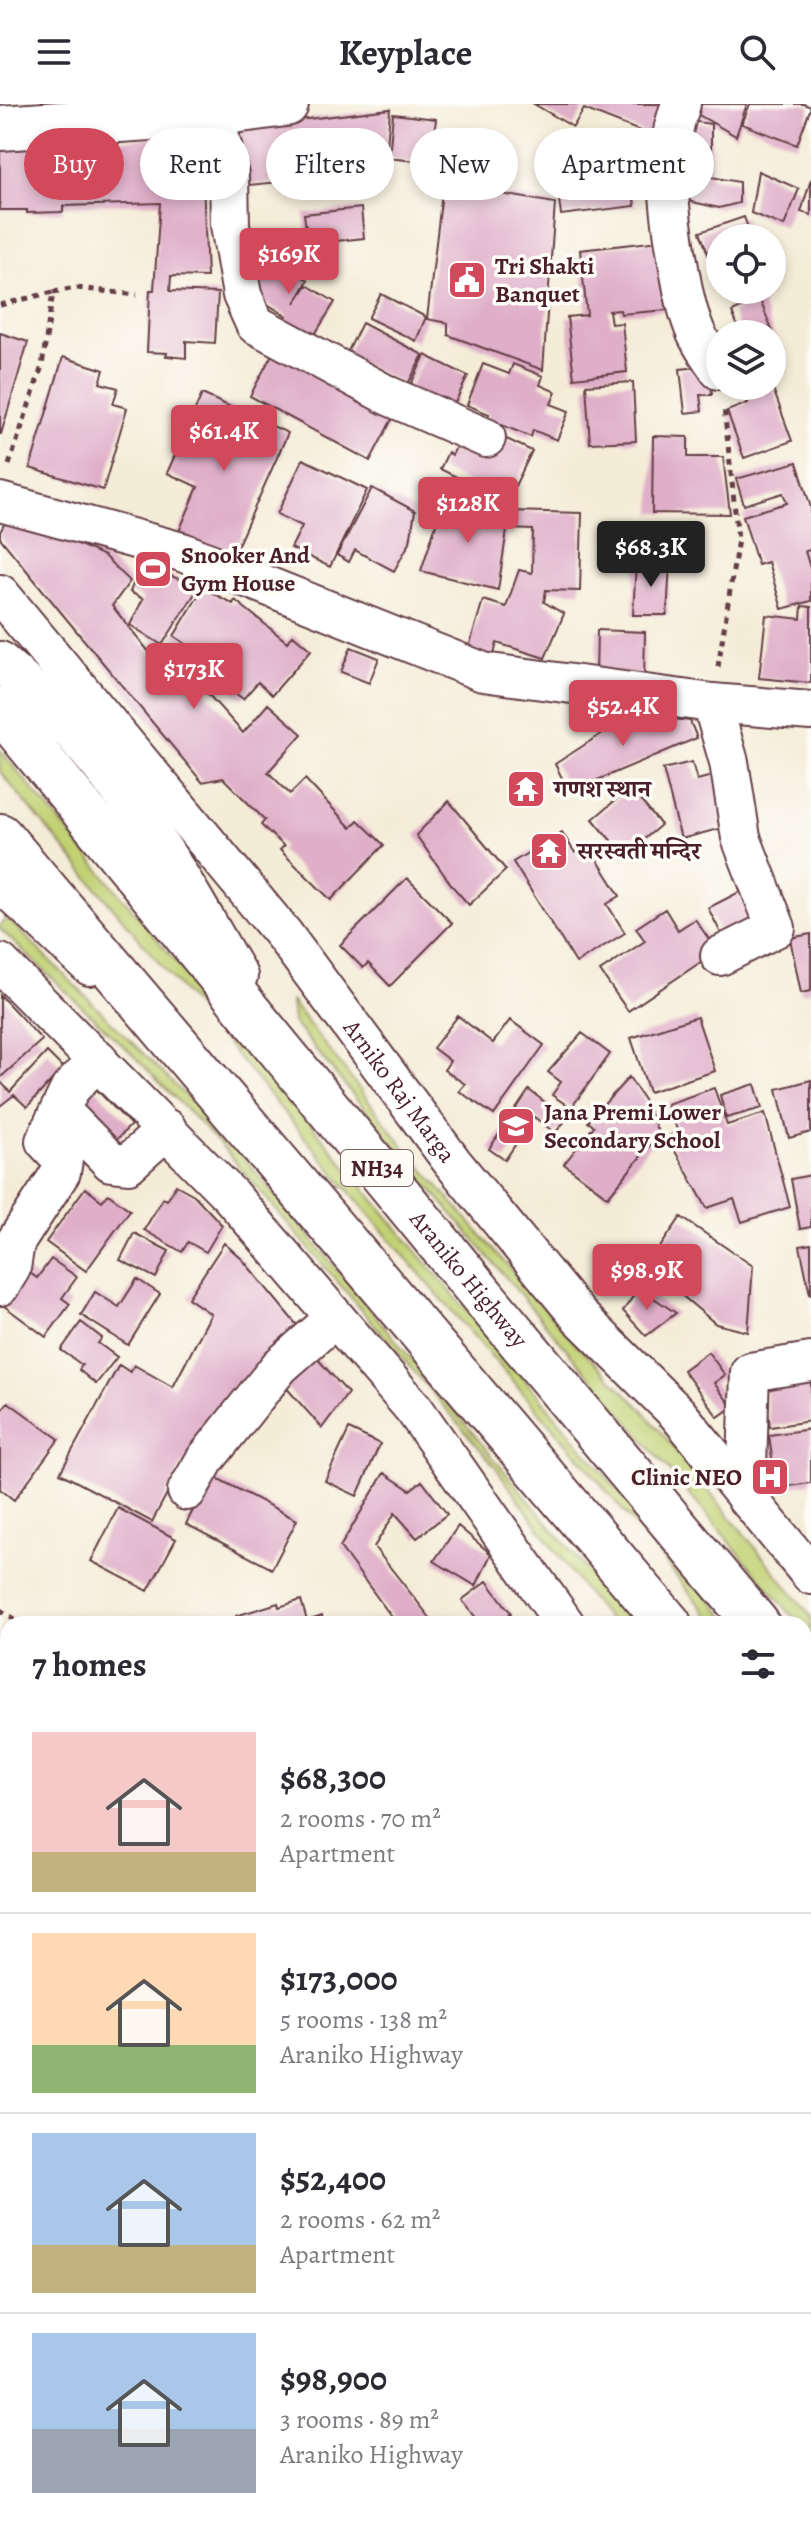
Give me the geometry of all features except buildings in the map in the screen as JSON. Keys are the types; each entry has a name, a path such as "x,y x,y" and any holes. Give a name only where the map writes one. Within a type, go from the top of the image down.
{"main road":[{"path":"0,128 209,114 285,104"},
{"name":"Araniko Highway","path":"0,709 750,1616"},
{"name":"NH34","path":"0,836 662,1616"}],"street":[{"path":"681,104 668,153 669,209 685,303 706,354"},
{"path":"209,114 219,133 229,176 230,225 242,295 255,324 389,396 486,438"},
{"path":"2,490 182,552 483,672 712,703 811,711"},
{"name":"Arniko Raj Marga","path":"0,594 284,935 453,1163 579,1316 677,1413 811,1575"},
{"path":"0,661 33,689 116,786 157,841 291,1063"},
{"path":"712,703 729,762 741,838 776,928 720,956"},
{"path":"0,882 181,1048"},
{"path":"0,963 230,1195 414,1409 547,1616"},
{"path":"0,1286 11,1268 15,1243 61,1172 63,1160 45,1141 70,1089 98,1059"},
{"path":"60,1110 111,1162 128,1164 167,1129"},
{"path":"187,1491 205,1460 280,1366 335,1318"},
{"path":"746,1498 750,1372 811,1362"}],"path":[{"path":"0,305 77,288 137,295"},
{"path":"2,490 42,366 53,292"},
{"path":"712,703 738,539 723,400"}],"green space":[{"path":"0,750 724,1616 708,1616 588,1468 387,1236 0,772"},
{"path":"7,918 223,1133 625,1616 605,1616 494,1465 219,1143 131,1053 0,929"},
{"path":"291,1001 405,1148 575,1343 643,1410 811,1616 792,1616 293,1022"}],"place":[{"name":"Tri Shakti Banquet","path":"467,280"},
{"name":"Snooker And Gym House","path":"153,569"},
{"name":"गणश स्थान","path":"526,789"},
{"name":"सरस्वती मन्दिर","path":"549,851"},
{"name":"Jana Premi Lower Secondary School","path":"516,1126"},
{"name":"Clinic NEO","path":"770,1477"}]}
